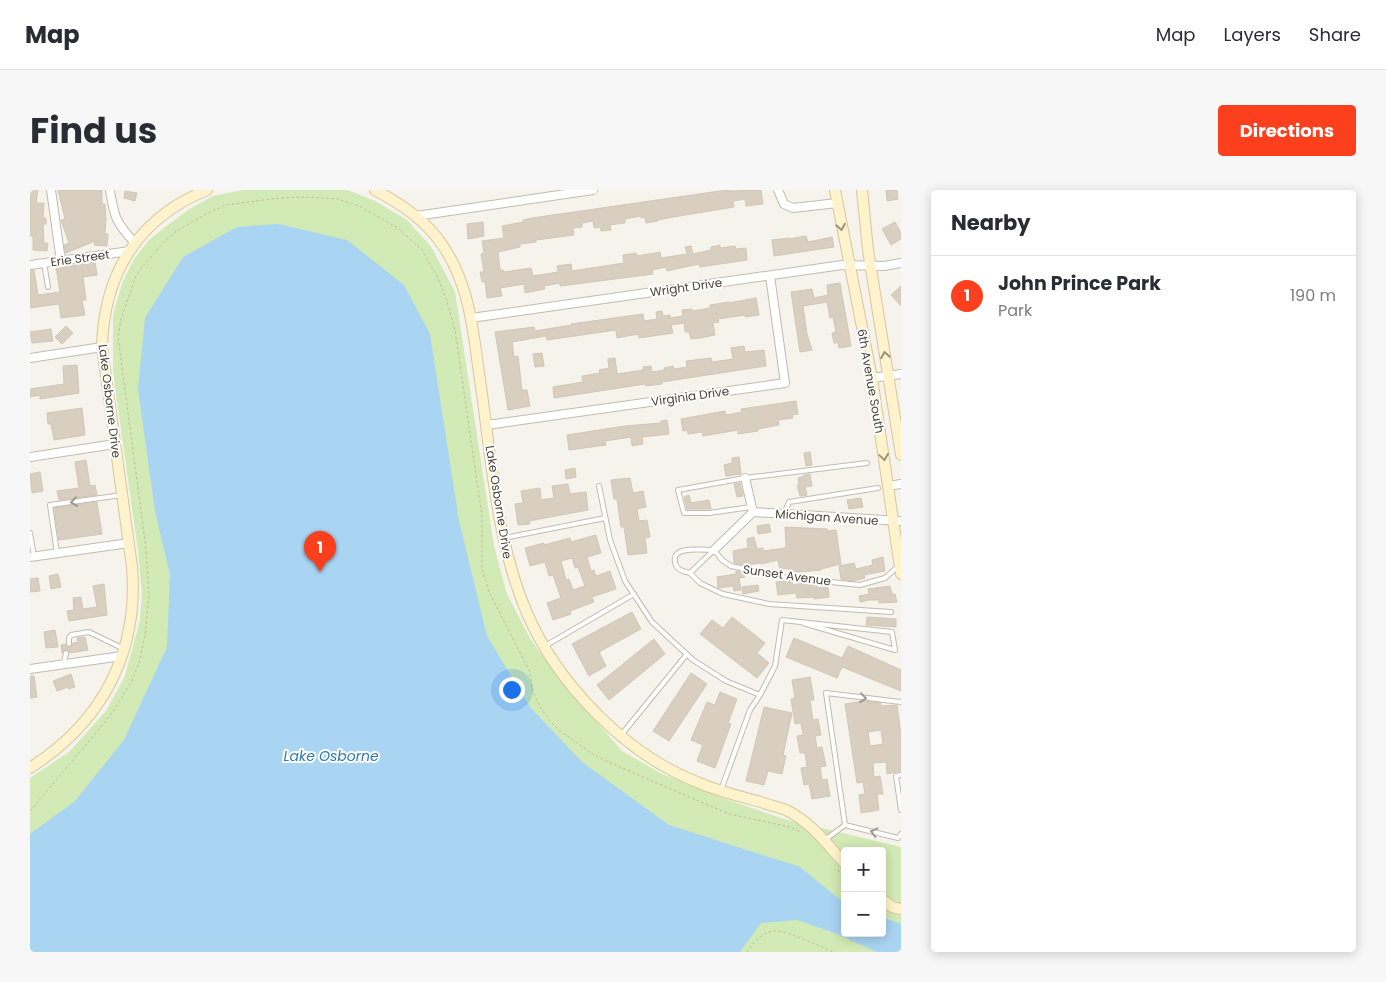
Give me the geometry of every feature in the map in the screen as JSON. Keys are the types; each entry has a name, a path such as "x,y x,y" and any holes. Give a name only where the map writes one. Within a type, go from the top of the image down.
{"street":[{"path":"51,190 61,260"},
{"path":"110,190 114,216 133,247"},
{"name":"Lake Osborne Drive","path":"30,768 56,751 87,720 107,690 123,652 133,604 129,543 102,347 104,318 110,291 122,263 133,247 166,212 207,190"},
{"name":"Lake Osborne Drive","path":"374,190 400,204 433,232 453,263 461,280 471,318 503,538 516,587 527,614 544,646 566,678 587,704 620,735 668,767 696,782 785,810 817,832 841,859"},
{"path":"416,216 593,190"},
{"path":"778,190 781,201 786,206 793,208 837,203"},
{"name":"6th Avenue South","path":"834,190 872,378 883,487 897,521 900,571"},
{"name":"6th Avenue South","path":"862,190 870,266 901,455"},
{"name":"Erie Street","path":"30,265 133,247"},
{"name":"Wright Drive","path":"471,318 848,265 870,266 901,263"},
{"name":"Virginia Drive","path":"487,425 785,382 770,276"},
{"path":"30,358 102,347"},
{"path":"872,378 901,374"},
{"path":"30,457 115,444"},
{"path":"714,550 752,509 745,478"},
{"path":"883,487 901,484"},
{"name":"Michigan Avenue","path":"752,509 784,514 897,521"},
{"path":"32,557 129,543"},
{"path":"30,669 123,652"},
{"path":"886,902 901,909"}],"lane":[{"path":"44,263 48,287"},
{"path":"752,509 684,514 678,490 745,478 867,463"},
{"path":"599,486 610,540 625,581 652,622 687,654 726,681 760,695"},
{"path":"784,514 789,502 883,487"},
{"path":"57,553 50,505 122,495"},
{"path":"503,538 605,518"},
{"path":"30,533 32,557"},
{"path":"714,550 686,550 675,555 676,567 690,573 700,582 723,594 769,604 890,612"},
{"path":"690,573 714,550"},
{"name":"Sunset Avenue","path":"714,550 722,560 731,566 782,577 860,585 885,578 895,569 900,571"},
{"path":"544,646 634,594"},
{"path":"722,790 750,710 775,666 782,620 803,622 892,632 894,650 803,622"},
{"path":"69,644 71,634 89,632 123,652"},
{"path":"64,664 66,653"},
{"path":"620,735 687,654"},
{"path":"845,825 826,693 901,702"},
{"path":"901,776 896,776 901,810"},
{"path":"824,840 845,825 898,838 901,834"}],"path":[{"path":"30,811 110,716 132,681 139,663 145,635 149,595 146,541 118,337 121,319 136,276 163,243 175,232 204,215 226,205 279,198 306,197 338,199 359,206 398,228 422,250 437,276 446,298 455,330 482,516 482,568 489,592 530,672 533,691 548,719 559,730 594,755 612,764 729,814 790,827 806,834"},
{"path":"833,864 841,874"},
{"path":"747,952 752,944 764,934 774,931 785,933 833,952"}],"green space":[{"name":"Lake Osborne","path":"243,190 347,190 375,201 407,220 432,248 455,292 494,546 507,594 531,640 561,681 622,751 662,774 720,797 784,819 901,847 901,952 30,952 30,778 69,752 106,711 125,676 140,620 142,594 138,550 113,373 113,314 123,281 134,259 149,240 188,210 213,196"}],"water":[{"name":"Lake Osborne","path":"278,224 347,240 404,285 430,334 459,521 487,636 530,707 582,762 669,825 800,867 841,899 841,936 797,920 761,923 740,952 30,952 30,834 75,801 124,740 167,647 170,575 155,511 138,389 145,318 183,257 237,227"},
{"name":"Lake Osborne","path":"886,918 901,924 901,952 877,952 843,937 886,937"}],"building":[{"path":"30,190 38,190 36,203 44,203 43,218 46,218 46,224 43,224 44,243 48,243 47,251 33,250 33,236 30,236"},
{"path":"58,190 102,190 102,204 105,204 105,234 108,234 107,246 94,245 95,241 66,253 64,245 69,243 61,220 65,219"},
{"path":"727,190 761,190 763,204 746,206 745,199 733,201 734,207 646,223 645,217 641,218 641,216 625,219 625,223 610,225 611,230 601,231 600,227 594,228 593,221 582,223 582,227 573,228 574,235 536,240 536,242 520,244 520,247 498,252 500,270 504,272 531,268 533,276 558,272 557,266 571,264 572,271 624,263 623,255 636,253 637,256 660,252 661,258 687,254 685,247 691,246 693,254 711,250 711,247 720,245 720,248 735,246 736,249 746,248 747,260 700,267 699,264 667,271 666,267 652,270 653,274 560,286 560,283 544,286 545,289 525,293 524,284 500,288 502,296 487,298 485,282 482,282 480,272 484,272 481,254 484,253 482,241 504,238 502,226 523,222 523,220 532,218"},
{"path":"886,190 897,190 898,199 887,201"},
{"path":"125,191 137,193 135,201 124,198"},
{"path":"483,222 484,236 468,239 467,224"},
{"path":"895,222 901,233 901,239 891,245 882,229"},
{"path":"806,236 808,242 832,237 834,247 774,256 772,240"},
{"path":"95,262 97,275 83,277 86,300 82,300 85,315 61,318 59,304 30,308 30,271 34,270 38,295 60,292 56,268"},
{"path":"840,283 851,346 839,348 838,343 834,343 832,333 836,332 833,317 830,318 827,302 803,306 807,334 812,350 800,352 791,292 812,289 814,298 828,295 827,285"},
{"path":"901,286 901,306 891,295"},
{"path":"756,298 759,315 718,319 719,322 713,323 715,335 700,338 691,339 689,332 685,332 684,323 671,325 673,333 639,338 638,334 617,338 616,330 547,340 546,336 512,342 514,357 518,356 522,390 527,390 530,406 508,410 495,332 534,327 535,331 643,314 644,321 657,319 656,312 662,311 663,316 670,315 670,318 683,316 682,310 692,309 692,311 710,308 710,305"},
{"path":"66,326 73,333 62,344 55,337"},
{"path":"51,329 53,341 32,343 30,332"},
{"path":"744,346 745,352 764,350 766,366 662,382 662,384 646,386 645,384 554,398 553,387 583,382 582,376 600,373 599,370 609,368 608,359 615,358 617,374 643,370 643,367 651,366 652,372 665,370 664,368 673,366 674,369 687,367 686,361 711,358 712,362 733,359 731,348"},
{"path":"542,353 544,366 535,367 533,354"},
{"path":"77,365 79,393 40,399 40,395 30,397 30,389 64,384 63,366"},
{"path":"796,401 798,414 792,415 793,418 778,420 779,425 758,429 758,431 738,434 738,430 703,436 702,432 688,434 687,430 683,431 681,419 725,411 726,415 742,412 741,409"},
{"path":"82,408 85,435 54,440 51,424 48,424 47,413"},
{"path":"667,420 669,434 642,437 643,444 632,446 631,437 605,441 606,445 569,450 567,435 625,426 661,423 661,421"},
{"path":"810,452 812,465 806,466 804,453"},
{"path":"739,457 741,474 726,476 724,465 732,463 732,458"},
{"path":"86,460 90,486 95,485 97,495 59,500 57,491 79,488 75,462"},
{"path":"575,468 576,477 566,479 565,470"},
{"path":"40,472 43,491 32,493 30,474"},
{"path":"810,474 812,486 805,487 807,495 800,496 797,485 799,485 798,478"},
{"path":"630,478 633,493 643,491 646,507 637,509 639,521 647,520 650,537 645,538 647,553 628,555 624,527 621,527 617,499 614,499 611,480"},
{"path":"740,483 743,496 737,497 734,484"},
{"path":"568,484 570,494 586,492 588,510 529,521 530,524 518,525 515,504 523,503 521,491 540,488 541,500 554,498 552,486"},
{"path":"689,495 691,503 709,500 711,509 687,509 684,497"},
{"path":"861,498 863,507 849,509 847,500"},
{"path":"97,502 102,534 59,540 54,508"},
{"path":"769,524 771,532 758,534 757,526"},
{"path":"785,527 836,530 841,564 821,570 789,573 788,568 780,570 778,560 761,564 746,565 734,563 733,551 748,548 747,539 754,537 757,549 763,548 763,551 786,548"},
{"path":"596,535 601,553 587,557 591,571 594,570 596,576 610,571 616,589 592,597 594,602 570,611 571,614 553,620 547,603 561,598 553,575 549,576 545,562 530,566 525,548 570,538 571,542","holes":["572,558 575,568 578,567 585,586 573,590 569,579 566,580 561,561"]},
{"path":"883,557 885,571 864,575 865,578 853,581 841,579 839,566 854,563 856,569 873,565 872,560"},
{"path":"736,571 744,573 745,577 739,578 741,590 734,591 733,586 718,588 717,577 736,574"},
{"path":"58,574 61,587 51,589 49,576"},
{"path":"38,578 40,591 30,592 30,579"},
{"path":"776,582 792,582 793,585 804,583 810,585 817,584 817,588 828,587 829,597 814,599 814,597 797,598 796,593 778,595"},
{"path":"104,584 107,615 69,621 67,611 74,610 73,598 81,597 83,609 97,607 93,586"},
{"path":"758,585 759,591 743,594 742,587"},
{"path":"890,586 897,602 879,603 879,600 869,600 860,602 859,596 869,594 868,589"},
{"path":"632,612 641,629 599,652 606,666 589,676 572,644"},
{"path":"732,617 765,643 757,653 769,663 757,678 700,634 712,620 723,628"},
{"path":"867,617 896,619 896,627 866,625"},
{"path":"55,630 58,647 46,648 44,632"},
{"path":"85,637 88,650 70,653 65,649 62,653 61,645 65,644 67,647 70,647 73,643 78,642 77,638"},
{"path":"794,638 842,658 848,646 901,670 901,691 842,667 837,678 786,657"},
{"path":"654,639 665,654 609,700 597,685"},
{"path":"691,673 707,684 669,741 653,731"},
{"path":"71,674 75,687 68,689 68,687 57,691 53,681"},
{"path":"30,676 34,676 37,697 30,698"},
{"path":"810,677 814,700 810,700 813,720 818,719 821,735 815,736 817,748 822,747 826,766 820,767 822,780 827,779 830,796 812,799 809,784 804,785 801,768 807,767 805,753 800,753 797,736 803,735 801,723 795,724 791,699 795,698 792,680"},
{"path":"720,692 737,699 728,723 731,724 715,768 697,761 703,745 691,740 707,702 715,705"},
{"path":"864,701 881,703 881,706 897,705 901,735 901,771 887,774 886,762 873,763 874,777 880,776 883,794 877,794 879,810 861,813 859,795 865,794 863,782 857,783 845,704","holes":["881,730 883,744 870,746 868,732"]},
{"path":"764,707 792,713 783,755 786,756 782,774 768,771 764,785 746,781"}],"place":[{"name":"John Prince Park","path":"320,572"}]}
